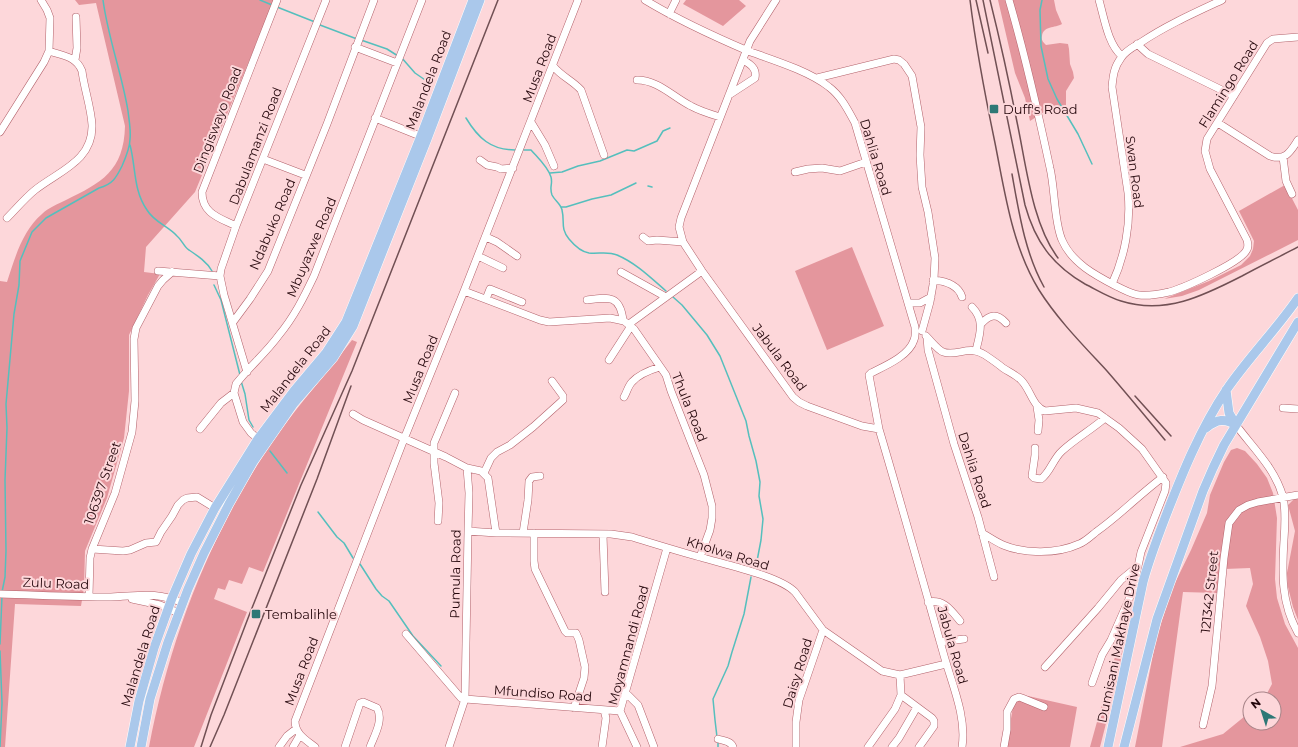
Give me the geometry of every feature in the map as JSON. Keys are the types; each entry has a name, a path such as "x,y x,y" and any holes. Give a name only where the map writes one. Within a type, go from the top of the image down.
{"main road":[{"name":"Malandela Road","path":"130,747 139,701 154,648 168,608 192,554 216,508 261,442 333,358 357,318 473,0"},
{"name":"Malandela Road","path":"424,137 480,0"},
{"name":"Dumisani Makhaye Drive","path":"1108,747 1143,582 1149,560 1174,496 1195,447 1226,390 1246,362 1285,317 1298,298"},
{"path":"1124,747 1153,632 1212,468 1298,322"},
{"path":"1226,390 1229,413 1236,425"},
{"path":"1204,430 1211,424 1223,420 1227,420 1236,425"},
{"name":"Malandela Road","path":"141,747 150,699 168,642 194,574 208,543 242,482 261,442"}],"street":[{"path":"0,132 44,62 49,51 50,18 41,0"},
{"name":"Dabulamanzi Road","path":"243,376 233,322 224,295 220,276 236,226 326,0"},
{"name":"Ndabuko Road","path":"233,322 268,271 374,0"},
{"name":"Mbuyazwe Road","path":"243,376 279,336 295,314 314,276 422,0"},
{"name":"Musa Road","path":"293,747 298,732 295,721 404,440 486,237 578,0"},
{"name":"Dahlia Road","path":"645,0 669,14 746,50 817,78 830,87 847,108 855,123 908,303 918,329 927,337 928,350 954,444 994,577"},
{"path":"669,14 676,0"},
{"path":"1010,0 1051,170 1058,224 1062,240 1079,263 1088,271 1112,284"},
{"path":"1099,0 1112,44 1122,56"},
{"name":"Swan Road","path":"1112,284 1122,259 1129,207 1112,87 1113,76 1117,64 1122,56 1137,44 1222,0"},
{"name":"Jabula Road","path":"774,1 757,28 746,50 681,218 679,227 683,242 702,271 793,397 807,406 862,426 879,429 962,722 964,733 962,747"},
{"name":"Dingiswayo Road","path":"236,226 211,213 204,203 202,192 276,4"},
{"path":"75,60 77,48 76,17"},
{"name":"Flamingo Road","path":"1112,284 1138,295 1170,292 1215,272 1241,257 1246,252 1248,246 1247,240 1210,169 1205,151 1207,139 1267,43 1273,39 1298,37"},
{"path":"357,42 399,58"},
{"path":"1137,44 1148,54 1234,96"},
{"path":"7,218 33,191 78,161 88,146 91,134 91,116 82,71 75,60 49,51"},
{"path":"729,95 756,78 755,70 750,64 743,60"},
{"path":"817,78 863,68 890,60 899,60 909,70 912,76 921,127 920,155 922,187 928,212 935,258 934,280 931,297 918,329"},
{"path":"553,66 560,74 581,90 604,155"},
{"path":"637,80 645,80 653,83 691,106 720,117"},
{"path":"0,117 6,122"},
{"path":"375,118 424,137"},
{"path":"530,122 545,145 554,166"},
{"path":"1218,123 1275,158 1283,157 1291,150 1298,140"},
{"path":"1283,157 1286,181 1292,194"},
{"name":"Ndabuko Road","path":"263,159 305,175"},
{"path":"480,160 487,165 501,169 512,168"},
{"path":"795,172 822,168 840,171 866,162"},
{"path":"486,237 497,242 517,256"},
{"path":"643,237 648,242 657,240 683,242"},
{"path":"478,256 503,268"},
{"path":"158,271 220,276"},
{"path":"609,360 628,324 702,271"},
{"name":"106397 Street","path":"89,596 90,558 92,549 115,492 132,432 135,401 134,339 136,328 158,286 172,272"},
{"path":"621,272 666,297"},
{"path":"934,280 948,282 960,291 962,297"},
{"path":"486,299 490,290 522,302"},
{"path":"464,291 540,320 553,321 610,318 628,324"},
{"path":"908,303 920,303 931,297"},
{"name":"Thula Road","path":"587,300 608,298 615,301 620,306 628,324 666,375 704,474 712,506 710,530 700,557"},
{"path":"972,307 979,316 981,324 976,350"},
{"path":"981,324 985,320 994,316 1001,317 1006,323"},
{"name":"Dahlia Road","path":"879,429 869,375 871,372 894,362 907,350 914,342 918,329"},
{"path":"927,337 944,352 976,350 986,355 1019,378 1030,392 1037,407 1039,420 1038,431"},
{"path":"624,397 629,386 634,380 645,373 660,367"},
{"path":"243,376 236,384 234,393 243,422 251,433 261,442"},
{"path":"484,473 491,458 497,452 510,445 533,427 562,400 563,396 552,382"},
{"path":"200,429 221,403 234,393"},
{"path":"438,521 439,502 433,452 434,443 455,393"},
{"path":"1037,407 1045,411 1082,409 1098,413 1119,428 1142,449 1165,480 1166,491 1143,547 1133,590 1111,640 1102,655 1092,683"},
{"path":"1283,408 1298,409"},
{"path":"353,414 404,440 446,457 467,468 484,473 490,483 496,533"},
{"path":"1035,448 1032,476 1034,478 1041,479 1062,451 1105,418"},
{"path":"1236,425 1267,463 1274,475 1283,498 1285,529 1283,580 1289,612 1298,632"},
{"name":"Pumula Road","path":"449,747 464,699 469,493 467,468"},
{"path":"523,533 528,500 528,481 532,477 540,476"},
{"path":"982,533 1010,548 1037,552 1071,547 1080,544 1100,529 1153,485 1165,480"},
{"name":"121342 Street","path":"1203,725 1212,686 1224,558 1230,523 1239,510 1248,505 1298,495"},
{"path":"92,549 122,552 146,543 156,542 178,505 187,498 197,497 216,508"},
{"name":"Kholwa Road","path":"468,531 496,533 616,534 632,537 785,584 795,592 823,630 882,671 900,675 946,664"},
{"path":"534,533 535,569 565,632 576,633 580,640 584,662 584,675 574,708"},
{"path":"603,535 605,592"},
{"name":"Moyamnandi Road","path":"637,747 620,711 668,548"},
{"path":"1045,667 1121,580 1138,566"},
{"name":"Zulu Road","path":"0,594 89,596 141,600 179,613"},
{"name":"Zulu Road","path":"111,597 148,595 163,596 183,603"},
{"path":"928,602 939,602 954,608 960,621"},
{"name":"Daisy Road","path":"796,747 796,722 800,700 823,630"},
{"path":"406,634 457,694 464,699"},
{"path":"940,642 964,639"},
{"path":"868,747 895,709 901,696 900,675"},
{"path":"625,692 638,705 654,747"},
{"path":"901,696 934,721 934,726 919,747"},
{"path":"1004,747 1007,730 1007,712 1014,699 1019,697 1044,707"},
{"name":"Mfundiso Road","path":"464,699 620,711"},
{"path":"345,747 360,704 363,702 374,706 378,710 379,722 370,747"},
{"path":"892,747 917,707"},
{"path":"602,747 606,718 604,710"},
{"path":"279,747 287,736 298,732 315,747"},
{"path":"718,739 729,742 733,747"}],"shaded area":[{"path":"75,0 274,0 195,192 146,247 144,272 160,274 129,335 129,391 124,438 107,498 85,551 84,588 81,606 15,604 5,747 0,747 0,281 7,282 20,245 29,228 35,221 53,206 90,188 108,174 115,165 124,141 125,126 96,3 79,5"},
{"path":"686,0 739,0 746,6 723,26 683,4"},
{"path":"998,0 1054,0 1056,10 1062,24 1045,30 1042,39 1046,45 1060,43 1068,44 1070,64 1074,78 1066,91 1066,106 1044,112 1030,121 1025,98 1015,73"},
{"path":"1285,185 1298,210 1298,240 1199,290 1182,296 1164,299 1209,281 1241,265 1250,256 1254,241 1239,211"},
{"path":"852,247 884,326 827,350 795,271"},
{"path":"352,340 357,342 263,572 249,567 242,584 229,580 225,590 218,588 214,599 247,612 194,747 149,747 158,706 181,625 196,586 231,510 252,473 275,438"},
{"path":"1237,448 1245,451 1267,478 1273,493 1277,518 1275,579 1277,598 1285,624 1298,648 1298,747 1180,747 1223,734 1242,719 1242,731 1282,731 1282,691 1268,691 1272,684 1268,661 1260,637 1246,606 1253,584 1250,568 1225,569 1217,593 1183,592 1162,747 1135,747 1156,639 1172,589 1207,513 1210,495 1224,462 1231,450"},
{"path":"1298,498 1298,620 1288,587 1287,573 1295,531 1288,505 1294,499"},
{"path":"1131,606 1117,680 1100,747 1090,747 1128,610"},
{"path":"1028,696 1077,707 1070,747 1006,747 1013,707 1016,701"}],"waterway":[{"path":"2,592 5,577 6,551 6,404 14,314 19,285 20,261 32,232 46,218 99,188 108,185 114,180 122,166 129,146 130,132 128,111 108,28 103,0"},
{"path":"260,0 272,5"},
{"path":"1042,0 1040,10 1041,46 1048,79 1057,99 1078,134 1092,164"},
{"path":"277,7 315,22"},
{"path":"320,25 357,39"},
{"path":"361,40 387,49 398,56"},
{"path":"401,57 415,73 431,84"},
{"path":"466,118 475,131 486,142 499,148 515,150"},
{"path":"550,173 562,172 578,166 600,161 627,150 634,151 657,141 663,131 670,128"},
{"path":"130,145 139,194 147,210 153,218 170,229 187,249 205,262 212,271"},
{"path":"524,150 531,150 550,173 552,195 561,208 565,232 573,244 586,252 610,253 624,258 643,271 666,291"},
{"path":"561,207 611,195 636,183"},
{"path":"648,186 652,187"},
{"path":"214,285 221,300 240,375"},
{"path":"673,297 682,305 707,335 720,356 746,421 760,482 759,496 763,519 761,540 757,561 754,568"},
{"path":"241,381 245,394 249,420 253,427"},
{"path":"270,451 287,473"},
{"path":"318,512 337,537 344,543 353,558"},
{"path":"360,564 376,589 389,601 413,636 441,666"},
{"path":"717,737 713,699 728,666 744,614 751,577"},
{"path":"0,644 2,596"},
{"path":"0,651 2,703 0,747"},
{"path":"718,741 718,747"}],"railway":[{"path":"201,747 211,715 250,613 301,485 352,371 498,0"},
{"path":"970,0 981,72 1006,200 1022,256 1046,301 1165,440"},
{"path":"976,0 988,53"},
{"path":"983,0 1025,205 1029,218 1046,251 1073,277 1121,301 1137,305 1168,305 1213,290 1298,247"},
{"path":"990,0 1008,76 1031,193 1042,228 1049,244 1058,258"},
{"path":"1012,174 1027,247 1037,274 1044,287"},
{"path":"210,747 317,479 351,386"},
{"path":"1135,396 1171,436"}],"place":[{"name":"Duff's Road","path":"994,109"},
{"name":"Tembalihle","path":"256,614"}]}
